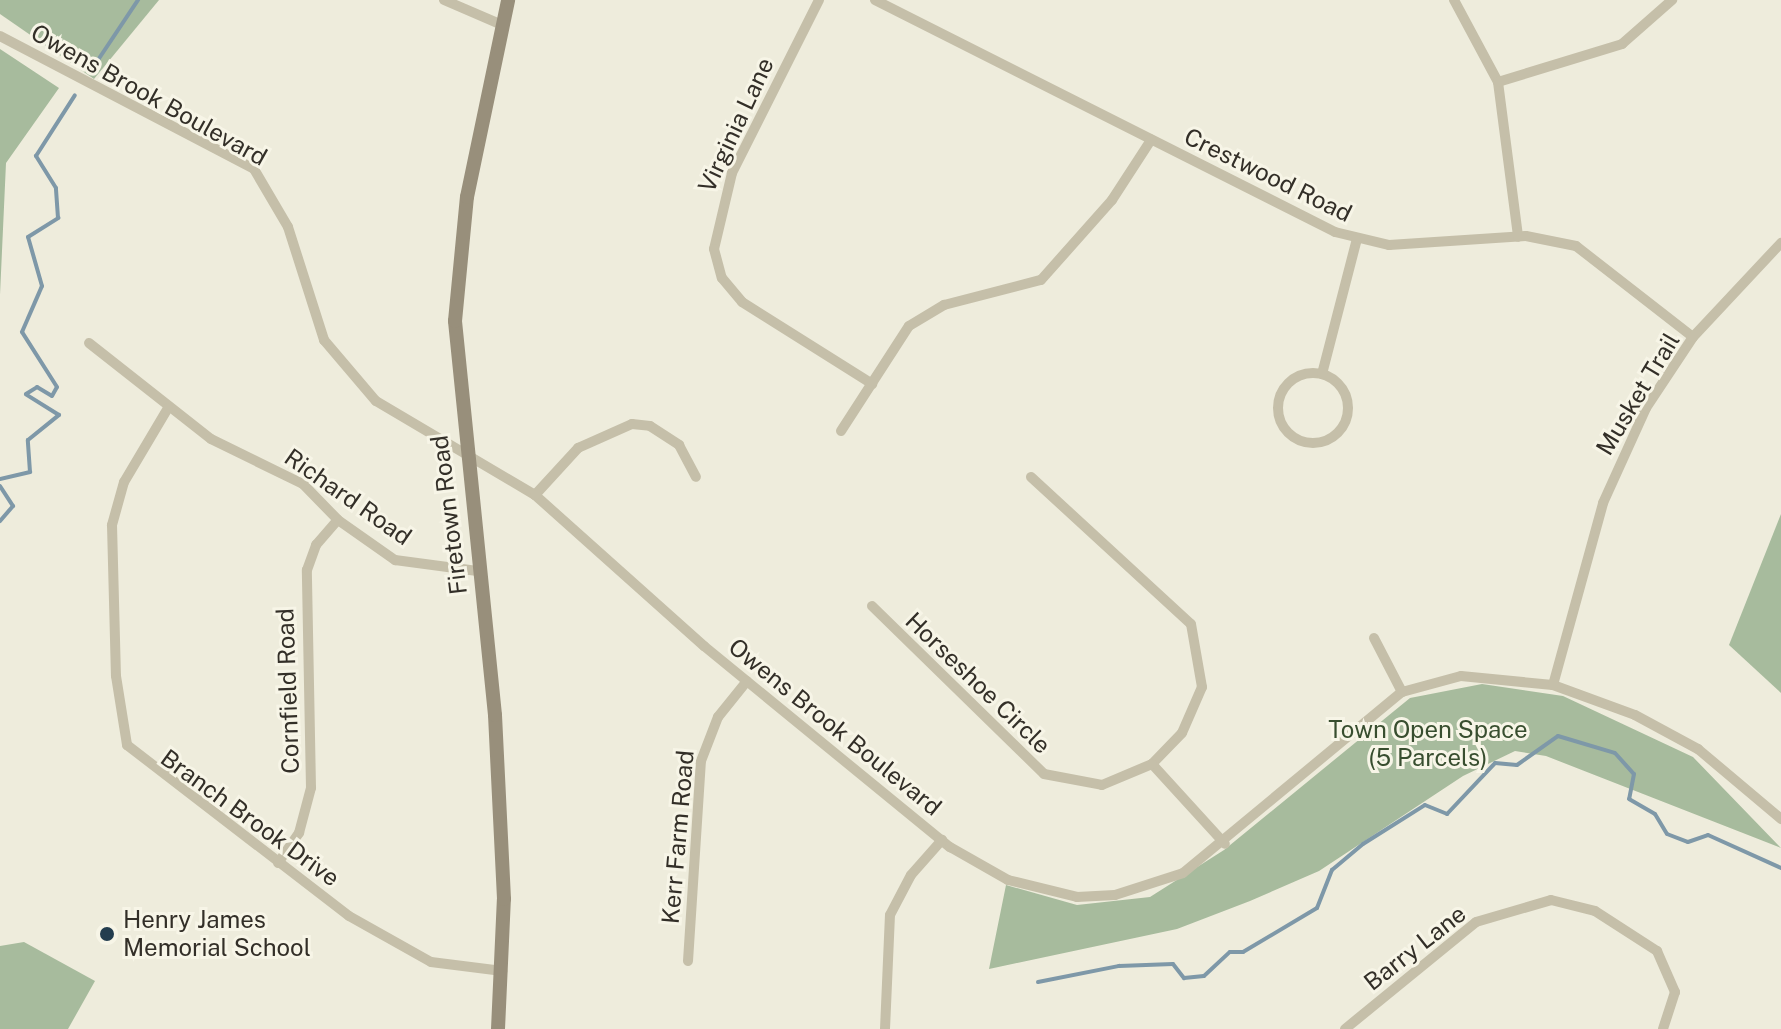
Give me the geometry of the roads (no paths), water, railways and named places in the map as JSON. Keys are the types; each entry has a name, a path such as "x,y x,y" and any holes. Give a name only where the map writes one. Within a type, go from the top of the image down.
{"street":[{"path":"444,0 502,25"},
{"name":"Firetown Road","path":"498,1029 502,971 495,715 456,358 457,258 508,0"},
{"name":"Virginia Lane","path":"819,0 746,138 717,215 714,249 722,278 742,302 872,384"},
{"name":"Crestwood Road","path":"875,0 1151,140 1357,239 1417,246 1518,237 1559,240 1585,252 1693,337"},
{"path":"1454,0 1498,82 1518,237"},
{"path":"1498,82 1622,44 1672,0"},
{"name":"Owens Brook Boulevard","path":"0,36 254,169 282,214 324,340 376,401 466,458 535,495 747,681 942,840 1008,880 1077,897 1151,886 1225,844 1402,692 1483,675 1553,685 1698,749 1781,819"},
{"path":"841,431 921,316 1029,287 1054,270 1151,140"},
{"path":"1322,374 1357,239"},
{"name":"Musket Trail","path":"1553,685 1610,481 1693,337 1781,243"},
{"name":"Richard Road","path":"89,343 211,439 303,484 338,520 395,560 477,571"},
{"path":"1322,374 1341,387 1348,409 1340,430 1308,442 1281,423 1278,401 1290,381 1322,374"},
{"name":"Branch Brook Drive","path":"168,408 124,482 112,525 120,719 127,745 145,766 349,916 431,962 502,971"},
{"path":"535,495 578,448 632,424 650,426 679,445 696,477"},
{"name":"Horseshoe Circle","path":"872,606 1044,774 1102,785 1152,764 1182,733 1202,687 1191,624 1031,477"},
{"name":"Cornfield Road","path":"278,863 299,833 311,788 307,570 316,545 338,520"},
{"path":"1374,638 1402,692"},
{"name":"Kerr Farm Road","path":"688,961 701,761 718,717 747,681"},
{"path":"1152,764 1225,844"},
{"path":"885,1029 890,915 911,875 942,840"},
{"name":"Barry Lane","path":"1345,1029 1476,922 1551,900 1595,911 1657,951 1675,992 1663,1029"}],"waterway":[{"path":"92,69 138,0"},
{"path":"0,479 30,472 28,440 59,415 26,394 37,387 52,396 57,387 22,332 42,286 28,237 58,218 56,188 36,156 75,95"},
{"path":"0,486 13,506 0,521"},
{"path":"1038,982 1119,966 1173,964 1184,978 1204,976 1230,952 1243,952 1317,908 1332,870 1363,844 1425,805 1447,814 1495,763 1517,765 1558,736 1615,753 1634,774 1629,799 1655,814 1667,834 1688,842 1708,835 1781,868"}],"place":[{"name":"Henry James Memorial School","path":"107,934"}],"park label":[{"name":"Town Open Space (5 Parcels)","path":"1428,744"}]}
